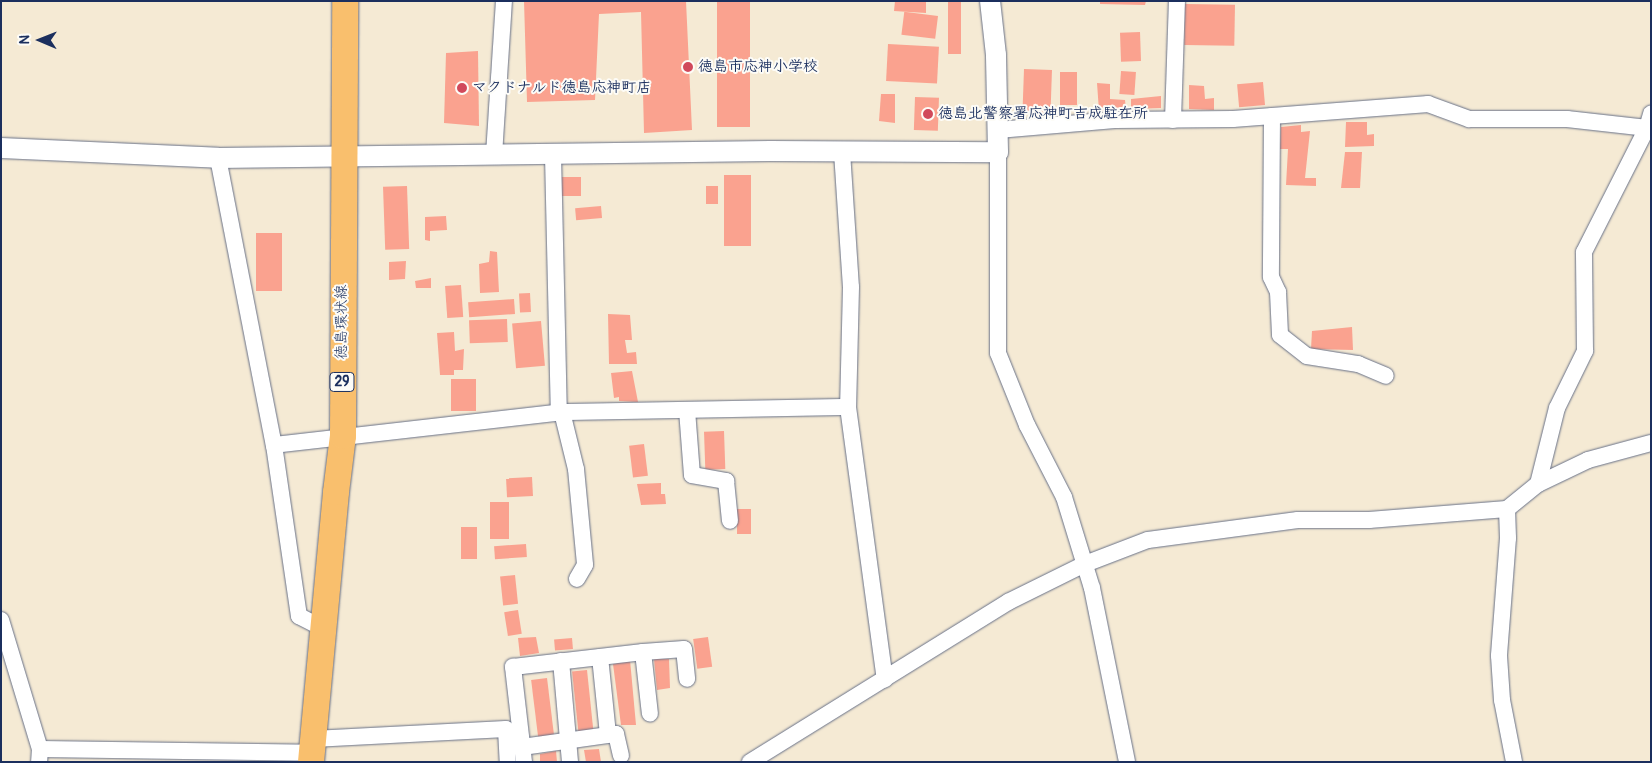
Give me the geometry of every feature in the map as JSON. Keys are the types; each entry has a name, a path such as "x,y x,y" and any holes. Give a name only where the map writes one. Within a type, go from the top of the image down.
{"main road":[{"name":"徳島環状線","path":"312,751 343,436 342,325 345,1"}],"street":[{"path":"494,155 504,1"},
{"path":"990,1 996,55 998,130 998,352 1027,425 1064,497 1085,564 1127,762"},
{"path":"1173,120 1177,1"},
{"path":"998,130 1115,120 1272,116 1428,104 1469,119 1568,119 1650,123 1584,252 1585,351 1557,408 1538,484"},
{"path":"1272,116 1271,277 1278,292 1280,335 1307,356 1358,364 1386,376"},
{"path":"1,148 218,158 770,151 998,152"},
{"path":"842,152 852,287 848,407 885,680"},
{"path":"553,155 560,412 576,469 585,565 577,579"},
{"path":"218,158 274,445 299,616 323,628"},
{"path":"274,445 560,412 848,407"},
{"path":"687,410 692,475 726,481 730,521"},
{"path":"750,762 1008,602 1085,564 1148,540 1298,520 1370,520 1507,509 1538,484 1588,460 1651,443"},
{"path":"1507,509 1508,538 1498,656 1502,700 1514,762"},
{"path":"1,620 39,755 312,751 506,729 508,762"},
{"path":"620,755 616,734 567,741 523,754 513,667 684,649 686,679"},
{"path":"643,652 650,714"},
{"path":"600,657 608,735"},
{"path":"561,661 570,762"}],"building":[{"path":"524,1 686,1 692,130 644,133 641,12 599,14 595,100 527,102"},
{"path":"717,1 750,1 750,127 717,127"},
{"path":"895,1 926,1 926,13 894,11"},
{"path":"948,1 961,1 961,54 948,54"},
{"path":"1100,1 1146,1 1145,5 1100,4"},
{"path":"1185,4 1235,5 1234,46 1184,45"},
{"path":"904,12 938,16 935,39 901,35"},
{"path":"1140,32 1141,61 1121,62 1120,33"},
{"path":"888,44 939,47 937,84 886,81"},
{"name":"マクドナルド徳島応神町店","path":"478,51 479,126 444,123 446,53"},
{"path":"1024,69 1052,70 1050,113 1022,112"},
{"path":"1121,71 1136,72 1134,95 1119,94"},
{"path":"1060,72 1077,72 1077,105 1060,105"},
{"path":"1263,82 1265,105 1239,107 1237,84"},
{"path":"1097,83 1110,84 1110,99 1125,100 1126,110 1099,111"},
{"path":"1189,85 1204,86 1205,99 1214,98 1214,110 1189,109"},
{"path":"881,94 895,94 895,123 879,121"},
{"path":"1161,96 1161,108 1131,109 1131,99"},
{"path":"915,97 939,98 938,131 914,130"},
{"path":"1346,122 1367,122 1367,135 1374,134 1374,146 1345,147"},
{"path":"1301,125 1301,132 1310,131 1305,178 1316,178 1316,186 1286,185 1288,149 1280,149 1281,127"},
{"path":"1345,152 1362,152 1360,188 1341,188"},
{"path":"724,175 751,175 751,246 724,246"},
{"path":"561,177 581,177 581,196 561,196"},
{"path":"407,186 409,249 385,250 383,187"},
{"path":"706,186 718,186 718,204 706,204"},
{"path":"601,206 602,218 576,220 575,208"},
{"path":"446,216 447,230 430,231 430,241 425,240 425,217"},
{"path":"256,233 282,233 282,291 256,291"},
{"path":"490,251 497,252 499,292 480,293 479,264 489,262"},
{"path":"406,261 405,279 389,280 389,262"},
{"path":"431,278 431,288 416,288 415,281"},
{"path":"461,285 463,317 447,318 445,286"},
{"path":"530,293 531,312 520,313 519,294"},
{"path":"514,299 515,314 469,317 468,302"},
{"path":"608,314 630,315 632,340 625,340 627,353 636,352 637,364 609,364"},
{"path":"507,319 508,342 470,343 469,320"},
{"path":"541,321 545,366 516,368 512,324"},
{"path":"1352,327 1353,350 1311,349 1312,331"},
{"path":"454,332 455,351 464,349 463,370 454,370 454,375 440,375 437,333"},
{"path":"632,371 638,402 619,401 619,397 614,398 611,373"},
{"path":"451,379 476,379 476,411 451,411"},
{"path":"724,431 725,469 705,470 704,432"},
{"path":"644,444 648,476 633,478 629,446"},
{"path":"532,477 533,496 507,497 506,478"},
{"path":"661,483 661,494 665,494 666,504 641,505 637,484"},
{"path":"490,502 509,502 509,539 490,539"},
{"path":"737,509 751,509 751,534 737,534"},
{"path":"461,527 477,527 477,559 461,559"},
{"path":"526,544 527,557 495,559 494,546"},
{"path":"515,575 518,604 503,605 500,577"},
{"path":"518,610 522,634 508,636 504,612"},
{"path":"536,637 539,653 520,656 518,638"},
{"path":"708,637 712,667 697,669 693,639"},
{"path":"572,638 573,649 555,651 554,640"},
{"path":"654,659 669,659 670,688 657,690"},
{"path":"630,660 636,725 621,725 613,664"},
{"path":"587,670 593,732 579,733 572,672"},
{"path":"547,678 555,740 539,741 531,680"},
{"path":"599,749 601,762 586,762 584,750"},
{"path":"556,751 557,762 540,762 540,754"}],"place":[{"name":"徳島市応神小学校","path":"688,67"},
{"name":"マクドナルド徳島応神町店","path":"462,88"},
{"name":"徳島北警察署応神町吉成駐在所","path":"928,114"}]}
